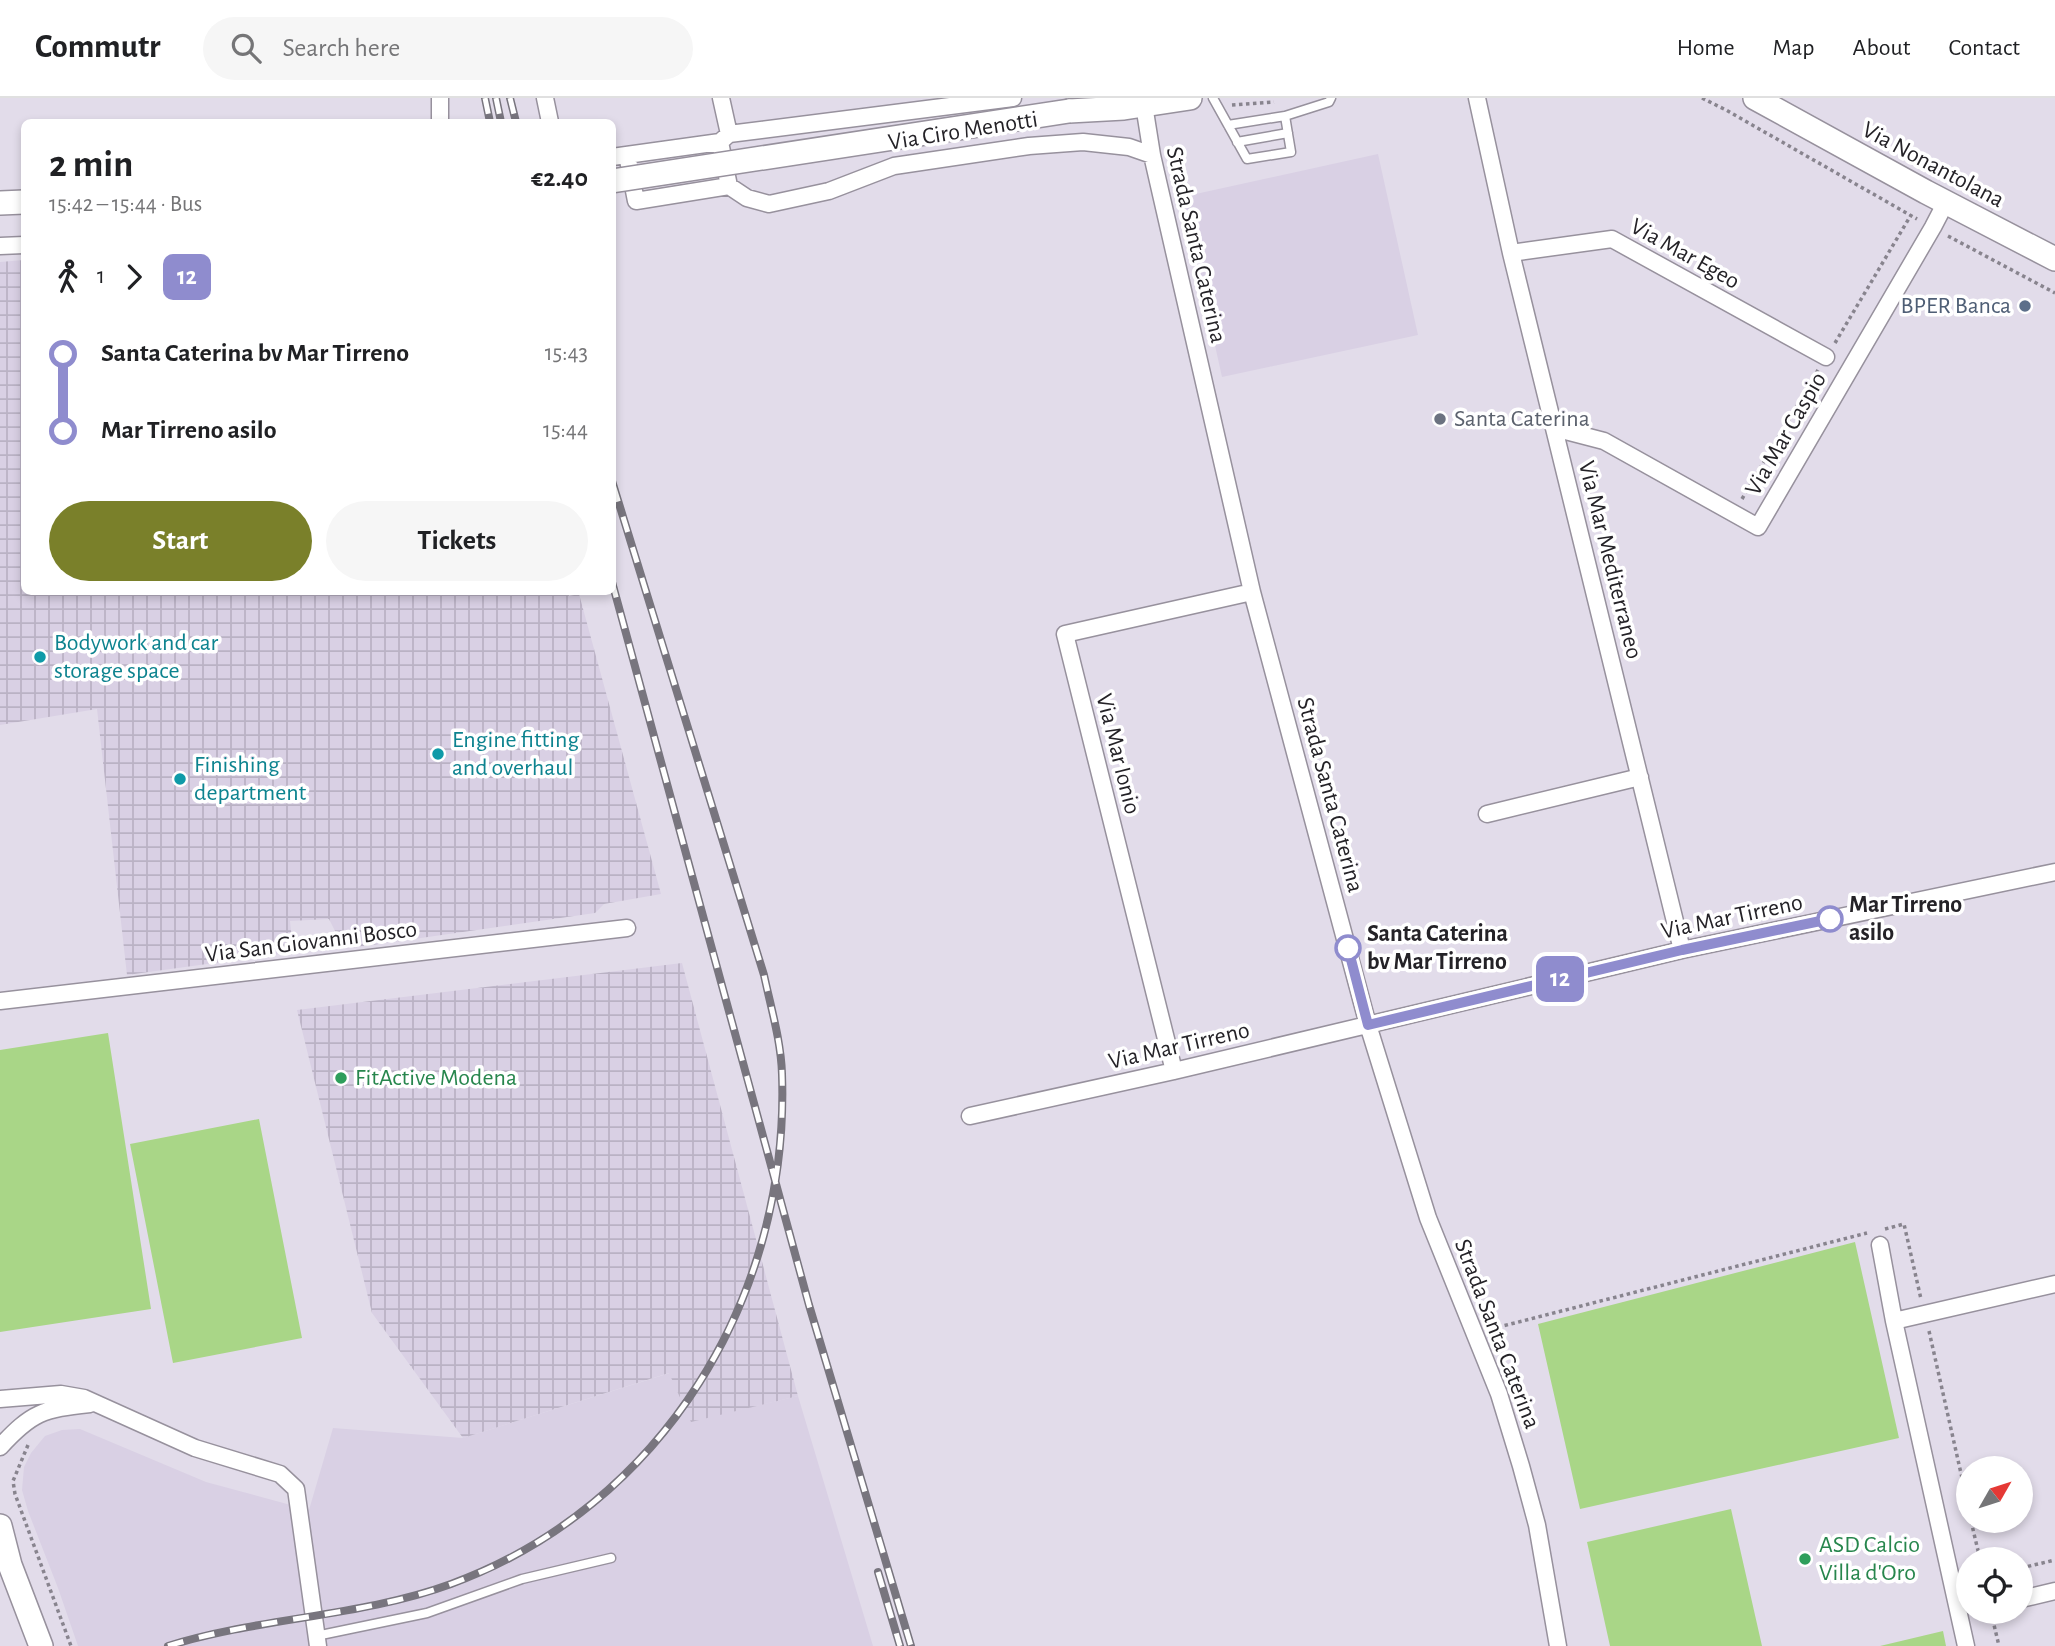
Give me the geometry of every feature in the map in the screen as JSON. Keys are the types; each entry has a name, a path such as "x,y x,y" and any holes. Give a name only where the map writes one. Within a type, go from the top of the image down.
{"main road":[{"name":"Via Ciro Menotti","path":"1069,111 1099,98"},
{"name":"Via Ciro Menotti","path":"616,180 1069,111 1190,98"},
{"name":"Via Nonantolana","path":"1755,98 1780,107 1945,202 2055,259"},
{"path":"0,1526 5,1559 41,1646"}],"street":[{"path":"440,98 440,119"},
{"path":"545,98 549,119"},
{"path":"620,156 636,201 729,186 721,98"},
{"name":"Via Ciro Menotti","path":"620,156 923,104 1013,98"},
{"name":"Via Mar Mediterraneo","path":"1477,98 1511,253 1682,950"},
{"name":"Strada Santa Caterina","path":"1144,105 1152,155 1252,592 1368,1025 1428,1218 1499,1395 1521,1466 1537,1525 1558,1646"},
{"name":"Via Ciro Menotti","path":"729,186 747,198 769,204 829,191 894,166 1029,146 1083,142 1129,147 1152,155"},
{"name":"Via Mar Caspio","path":"1554,428 1604,441 1758,527 1945,202"},
{"name":"Via Mar Egeo","path":"1511,253 1612,239 1826,357"},
{"path":"0,246 21,245"},
{"name":"Via Mar Ionio","path":"1174,1071 1065,634 1252,592"},
{"path":"1487,814 1640,777"},
{"name":"Via Mar Tirreno","path":"970,1116 1174,1071 1682,950 2055,872"},
{"name":"Via San Giovanni Bosco","path":"0,1001 626,928"},
{"path":"1880,1245 1894,1321 1956,1579"},
{"path":"1894,1321 2055,1284"},
{"path":"0,1399 61,1394 84,1398 195,1448 280,1474 296,1489 317,1641"},
{"path":"0,1447 26,1420 51,1410 96,1403"},
{"path":"2033,1596 2055,1591"},
{"path":"1965,1624 1966,1646"}],"lane":[{"path":"1213,98 1247,159 1291,152 1285,116"},
{"path":"1228,125 1285,116 1329,102 1331,98"},
{"path":"1237,142 1288,133"},
{"path":"317,1641 427,1613 522,1578 611,1558"}],"path":[{"path":"1702,98 2055,293"},
{"path":"1474,1334 1904,1224 1957,1456"},
{"path":"26,1420 29,1444 13,1481 15,1494 71,1646"},
{"path":"2033,1565 2055,1560"},
{"path":"1994,1624 1999,1646"}],"shaded area":[{"path":"1378,154 1418,335 1222,377 1182,197"},
{"path":"21,260 21,595 579,595 661,894 604,904 595,913 344,949 329,919 290,921 293,952 127,975 97,709 0,725 0,262"},
{"path":"682,963 798,1396 691,1422 669,1373 463,1438 372,1313 297,1010"},
{"path":"670,1373 691,1421 798,1396 873,1646 78,1646 22,1490 24,1467 45,1436 62,1430 80,1429 206,1482 309,1510 333,1428 463,1438"}],"green space":[{"path":"108,1033 151,1309 0,1332 0,1050"},
{"path":"259,1119 302,1338 173,1363 130,1144"},
{"path":"1855,1242 1899,1438 1580,1509 1538,1324"},
{"path":"1731,1509 1762,1646 1610,1646 1587,1542"},
{"path":"1943,1631 1946,1646 1880,1646"}],"railway":[{"path":"485,98 489,119"},
{"path":"496,98 500,119"},
{"path":"510,98 515,119"},
{"path":"168,1646 203,1636 382,1604 417,1595 451,1584 526,1549 593,1503 651,1447 699,1383 737,1312 763,1236 779,1156 782,1074 780,1049 764,975 616,494"},
{"path":"616,595 809,1305 911,1646"},
{"path":"878,1572 900,1646"}],"bus line":[{"name":"12","path":"1348,948 1368,1025 1682,950 1830,919"}],"place":[{"name":"BPER Banca","path":"2025,306"},
{"name":"Santa Caterina","path":"1440,419"},
{"name":"Bodywork and car storage space","path":"40,657"},
{"name":"Engine fitting and overhaul","path":"438,754"},
{"name":"Finishing department","path":"180,779"},
{"name":"Mar Tirreno asilo","path":"1830,919"},
{"name":"Santa Caterina bv Mar Tirreno","path":"1348,948"},
{"name":"FitActive Modena","path":"341,1078"},
{"name":"ASD Calcio Villa d'Oro","path":"1805,1559"}]}
